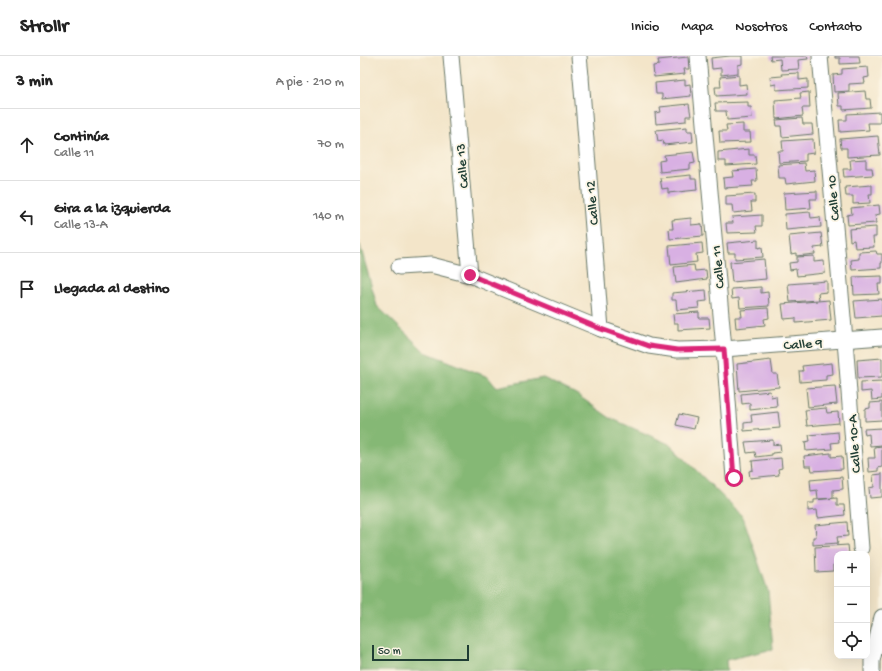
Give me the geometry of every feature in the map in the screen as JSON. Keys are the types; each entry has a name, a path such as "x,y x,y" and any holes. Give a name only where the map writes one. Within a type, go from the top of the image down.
{"street":[{"name":"Calle 13","path":"451,56 470,275"},
{"name":"Calle 12","path":"579,56 601,329"},
{"name":"Calle 11","path":"698,56 734,478"},
{"name":"Calle 10","path":"820,56 845,340"},
{"name":"Calle 9","path":"399,267 431,265 470,275 601,329 649,346 677,350 724,349 882,337"},
{"name":"Calle 10-A","path":"845,340 861,548"},
{"path":"872,671 872,661 882,617"}],"green space":[{"path":"360,245 377,306 425,352 488,377 496,387 543,378 576,394 610,418 671,445 743,517 768,591 773,649 726,660 727,671 360,671"}],"building":[{"path":"742,56 742,64 738,65 738,73 721,75 721,68 712,69 711,58"},
{"path":"770,56 807,56 808,59 798,60 799,69 781,70 780,59 771,60"},
{"path":"835,56 859,56 860,63 840,64 840,58 835,58"},
{"path":"688,57 689,69 684,69 685,74 654,77 653,66 659,65 658,60"},
{"path":"868,67 869,77 864,78 865,83 849,84 849,91 834,92 833,75 842,74 842,69"},
{"path":"799,73 799,80 808,79 808,88 776,90 776,84 771,85 770,77 782,76 781,74"},
{"path":"739,75 739,85 746,84 747,94 716,96 715,87 721,87 720,77"},
{"path":"685,80 685,85 690,84 691,96 662,99 662,94 656,94 655,83"},
{"path":"865,91 866,99 870,99 871,108 843,110 843,106 839,106 838,93"},
{"path":"809,92 810,108 802,108 803,116 776,119 775,100 801,98 800,93"},
{"path":"748,102 748,107 751,107 752,118 727,120 726,111 716,111 715,103"},
{"path":"689,104 691,116 686,116 686,121 656,124 655,113 661,112 660,107"},
{"path":"880,112 880,123 868,123 869,130 840,132 839,120 847,120 847,114"},
{"path":"802,118 803,124 812,124 813,134 782,137 781,126 777,126 776,120"},
{"path":"743,124 743,132 750,132 751,142 720,143 719,131 727,131 726,125"},
{"path":"687,127 687,131 692,131 693,142 664,145 663,140 658,141 656,130"},
{"path":"878,136 880,155 847,157 847,148 841,148 840,139"},
{"path":"813,139 814,153 806,154 806,161 779,163 778,151 783,151 782,141"},
{"path":"749,149 749,155 755,155 756,164 726,166 726,161 718,161 718,152"},
{"path":"693,152 695,163 690,164 690,169 660,172 659,161 665,160 664,155"},
{"path":"866,159 866,168 872,168 873,175 844,177 843,169 851,169 850,160"},
{"path":"804,163 805,171 814,170 815,181 786,184 785,178 779,178 778,165"},
{"path":"756,169 757,181 752,181 753,186 724,188 723,178 733,177 732,171"},
{"path":"691,175 691,179 696,179 697,190 668,193 668,188 662,189 660,178"},
{"path":"872,185 872,194 869,194 870,203 853,204 853,196 846,196 845,187"},
{"path":"817,191 817,199 810,199 811,208 785,210 784,193"},
{"path":"755,194 755,202 751,202 752,211 733,213 732,205 726,205 726,196"},
{"path":"879,205 880,214 875,215 876,223 848,225 847,215 852,214 851,208"},
{"path":"810,212 811,218 820,217 821,227 786,230 785,214"},
{"path":"762,215 762,226 756,226 757,232 727,233 726,223 733,223 732,217"},
{"path":"691,218 691,225 702,224 703,236 670,239 669,229 673,229 672,220"},
{"path":"876,227 876,237 873,237 874,247 855,248 854,240 850,241 849,229"},
{"path":"821,233 823,247 814,248 815,254 796,256 796,253 791,254 789,236"},
{"path":"758,240 758,248 762,247 763,257 735,259 735,253 728,253 727,243"},
{"path":"702,243 703,253 696,254 697,262 671,265 669,246"},
{"path":"876,251 877,254 882,254 881,268 852,270 851,260 859,259 859,252"},
{"path":"814,256 814,262 824,261 825,273 797,276 796,269 790,270 789,263 797,262 797,257"},
{"path":"764,259 766,279 732,282 730,262"},
{"path":"694,265 695,271 706,270 707,279 676,283 674,267"},
{"path":"882,276 882,284 878,284 879,294 854,295 853,277"},
{"path":"827,281 827,292 818,293 819,300 790,302 788,284"},
{"path":"761,287 761,293 768,292 769,306 740,308 739,298 732,299 731,289"},
{"path":"706,290 707,301 698,302 699,308 677,310 676,300 672,300 672,293"},
{"path":"882,299 882,316 856,318 854,301"},
{"path":"829,300 831,320 796,323 796,318 784,319 782,304"},
{"path":"768,308 769,318 764,319 765,325 736,328 735,317 742,317 741,310"},
{"path":"699,312 699,318 709,318 710,328 678,330 678,323 674,323 673,314"},
{"path":"882,358 882,377 858,378 857,360"},
{"path":"771,360 773,374 777,374 779,387 739,391 737,364"},
{"path":"832,363 833,374 826,375 826,380 800,382 799,371 803,371 802,366"},
{"path":"882,381 882,399 872,400 871,391 861,392 861,382"},
{"path":"835,386 837,404 808,407 806,388"},
{"path":"770,391 771,397 776,396 777,407 750,410 750,403 742,404 741,394"},
{"path":"882,402 882,420 865,421 865,409 870,408 870,403"},
{"path":"826,408 827,413 838,412 839,423 807,426 805,410"},
{"path":"778,412 780,428 744,431 744,423 752,422 751,415"},
{"path":"679,414 697,418 694,429 676,425"},
{"path":"882,428 882,445 870,446 869,434 865,435 864,429"},
{"path":"838,432 839,442 831,443 832,449 806,451 805,442 810,441 809,435"},
{"path":"773,440 773,445 780,444 781,452 756,457 755,452 747,453 745,442"},
{"path":"882,446 882,467 878,468 878,471 869,472 868,458 875,458 874,447"},
{"path":"831,453 831,457 842,456 843,469 812,471 811,466 805,466 804,456"},
{"path":"781,458 782,468 778,469 779,475 750,478 749,471 753,470 752,461"},
{"path":"882,474 882,497 870,498 869,488 874,487 873,475"},
{"path":"842,477 843,489 833,490 833,498 818,499 817,490 811,491 810,480"},
{"path":"837,498 837,505 844,505 845,515 818,518 817,510 808,511 808,503 814,503 814,500"},
{"path":"847,522 848,536 837,537 838,543 813,545 813,537 816,537 815,525"},
{"path":"848,545 849,551 834,551 833,571 816,572 815,547"}],"route":[{"path":"470,275 601,329 649,346 677,350 724,349 734,478"}]}
